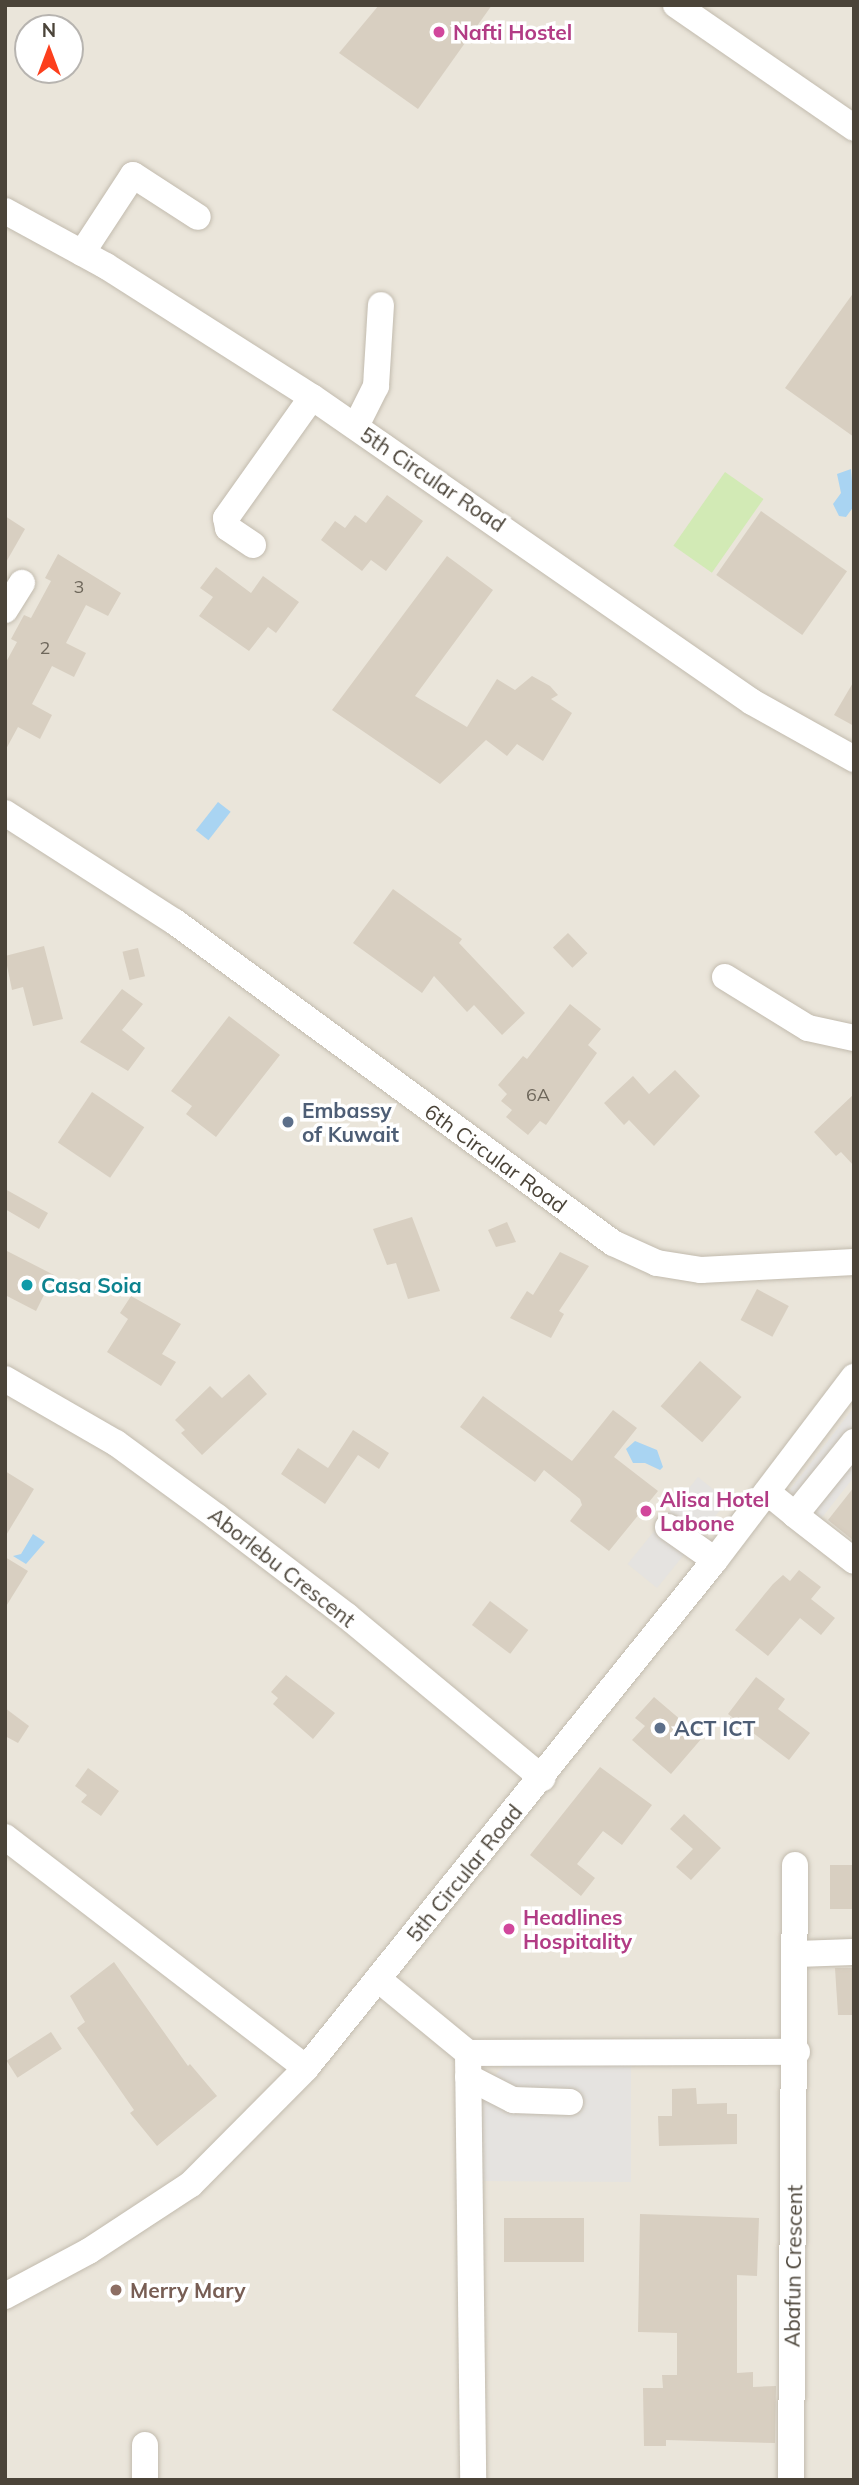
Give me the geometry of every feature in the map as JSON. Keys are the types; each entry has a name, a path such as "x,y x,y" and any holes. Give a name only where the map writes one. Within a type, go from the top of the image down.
{"street":[{"path":"676,5 854,128"},
{"path":"82,253 133,175 198,217"},
{"name":"5th Circular Road","path":"5,211 82,253 312,397 752,702 854,760"},
{"path":"356,426 376,386 382,305"},
{"path":"253,545 228,528 226,518 312,397"},
{"path":"5,610 22,583"},
{"name":"6th Circular Road","path":"5,813 175,922 613,1243 657,1263 701,1270 854,1262"},
{"path":"724,977 808,1028 854,1038"},
{"name":"5th Circular Road","path":"5,2296 89,2251 191,2184 306,2068 715,1560 854,1377"},
{"name":"Aborlebu Crescent","path":"5,1379 116,1443 217,1517 347,1616 542,1778"},
{"path":"796,1515 854,1442"},
{"path":"767,1492 854,1561"},
{"path":"668,1527 715,1560"},
{"path":"5,1838 306,2068"},
{"name":"Abafun Crescent","path":"791,2480 797,2052 795,1865"},
{"path":"796,1954 854,1952"},
{"path":"378,1979 468,2065 513,2100 570,2102"},
{"path":"468,2065 797,2052"},
{"path":"468,2065 473,2480"},
{"path":"145,2445 145,2480"}],"shaded area":[{"path":"5,5 854,5 854,2480 5,2480"},
{"path":"854,1407 854,1477 805,1539 772,1513"},
{"path":"698,1477 728,1501 657,1588 628,1564"},
{"path":"631,2062 631,2182 481,2181 480,2091 506,2064"}],"green space":[{"path":"725,472 764,499 712,573 673,546"}],"water":[{"path":"851,469 854,506 846,517 839,516 833,504 841,493 837,474"},
{"path":"218,802 231,812 208,840 196,830"},
{"path":"635,1441 657,1450 663,1467 660,1470 645,1463 633,1463 626,1449"},
{"path":"33,1534 45,1542 26,1564 13,1556 21,1554"}],"building":[{"path":"379,5 492,5 418,109 339,53"},
{"path":"854,292 854,437 785,388"},
{"path":"387,495 423,521 386,571 371,560 362,571 321,540 335,521 345,528 355,515 366,523"},
{"path":"761,511 847,571 802,635 716,575"},
{"path":"5,516 25,529 5,564"},
{"path":"58,554 121,593 108,616 86,605 66,643 86,653 74,677 52,666 32,704 52,715 40,739 18,727 5,751 5,664 17,642 11,639 24,615 31,618 51,581 45,578"},
{"path":"447,556 493,590 415,696 467,727 497,679 515,690 532,676 550,686 558,695 551,699 572,713 543,761 517,744 507,756 486,740 440,784 332,710"},
{"path":"216,567 251,593 263,576 299,602 276,633 268,627 249,651 199,616 213,597 200,588"},
{"path":"854,681 854,726 834,715"},
{"path":"393,889 462,939 459,943 525,1013 502,1035 474,1005 467,1012 434,976 422,993 353,943"},
{"path":"568,933 587,953 572,968 553,948"},
{"path":"44,946 63,1019 33,1026 23,987 12,990 5,956"},
{"path":"138,948 145,976 129,980 122,952"},
{"path":"122,989 143,1004 122,1030 145,1048 128,1071 80,1042"},
{"path":"570,1004 601,1029 588,1045 597,1053 546,1125 540,1121 528,1135 506,1117 512,1110 501,1101 507,1094 498,1085 523,1056 527,1059"},
{"path":"229,1016 280,1055 216,1137 186,1114 192,1106 171,1091"},
{"path":"675,1070 700,1096 654,1146 629,1120 624,1125 604,1103 633,1076 649,1094"},
{"path":"92,1092 144,1127 110,1178 58,1143"},
{"path":"854,1094 854,1166 841,1152 836,1156 814,1132"},
{"path":"5,1189 48,1213 39,1229 5,1209"},
{"path":"412,1217 440,1291 408,1299 396,1263 387,1265 373,1229"},
{"path":"507,1222 516,1242 496,1247 488,1230"},
{"name":"Casa Soia","path":"5,1250 54,1275 36,1311 5,1295"},
{"path":"560,1252 589,1266 559,1311 564,1314 551,1338 510,1318 527,1291 533,1295"},
{"path":"757,1289 789,1306 772,1337 741,1320"},
{"path":"131,1296 181,1324 162,1354 176,1362 161,1386 107,1352 128,1319 120,1313"},
{"path":"700,1361 742,1397 702,1442 661,1406"},
{"path":"249,1374 267,1394 202,1455 181,1433 185,1430 175,1420 210,1386 222,1398"},
{"path":"483,1396 572,1461 613,1410 637,1428 614,1457 658,1491 609,1551 570,1521 582,1505 580,1499 544,1470 535,1482 460,1427"},
{"path":"353,1430 389,1453 379,1469 358,1455 325,1504 281,1474 298,1448 328,1468"},
{"path":"5,1471 34,1489 5,1537"},
{"path":"854,1487 854,1541 828,1520"},
{"path":"5,1557 28,1571 5,1608"},
{"path":"799,1570 821,1587 811,1599 835,1618 821,1635 800,1618 768,1656 735,1630 773,1584 783,1575 790,1581"},
{"path":"490,1601 528,1630 510,1654 472,1625"},
{"path":"286,1675 335,1713 313,1739 273,1704 278,1698 271,1692"},
{"path":"756,1677 785,1699 778,1709 810,1733 789,1760 728,1714"},
{"path":"654,1697 702,1738 671,1774 632,1740 645,1726 635,1718"},
{"path":"5,1708 29,1726 18,1743 5,1736"},
{"path":"600,1767 652,1805 622,1845 603,1831 577,1864 595,1878 581,1896 530,1855"},
{"path":"88,1768 119,1791 101,1816 81,1802 87,1795 75,1786"},
{"path":"684,1814 721,1848 691,1880 676,1867 693,1849 670,1829"},
{"path":"830,1865 854,1865 854,1909 830,1909"},
{"path":"114,1962 188,2066 190,2064 217,2096 157,2146 130,2113 134,2110 77,2028 85,2022 70,1996"},
{"path":"835,1968 854,1968 854,2015 838,2015"},
{"path":"51,2032 62,2049 17,2078 7,2061"},
{"path":"696,2088 697,2104 727,2103 727,2114 737,2114 737,2144 659,2146 658,2116 672,2116 672,2089"},
{"path":"640,2214 759,2218 757,2276 737,2275 737,2373 753,2372 753,2387 776,2386 775,2443 666,2440 666,2446 644,2446 643,2388 663,2388 662,2375 677,2375 677,2333 638,2332"},
{"path":"504,2218 584,2218 584,2262 504,2262"}],"place":[{"name":"Nafti Hostel","path":"439,32"},
{"name":"Embassy of Kuwait","path":"288,1122"},
{"name":"Casa Soia","path":"27,1285"},
{"name":"Alisa Hotel Labone","path":"646,1511"},
{"name":"ACT ICT","path":"660,1728"},
{"name":"Headlines Hospitality","path":"509,1929"},
{"name":"Merry Mary","path":"116,2290"}]}
